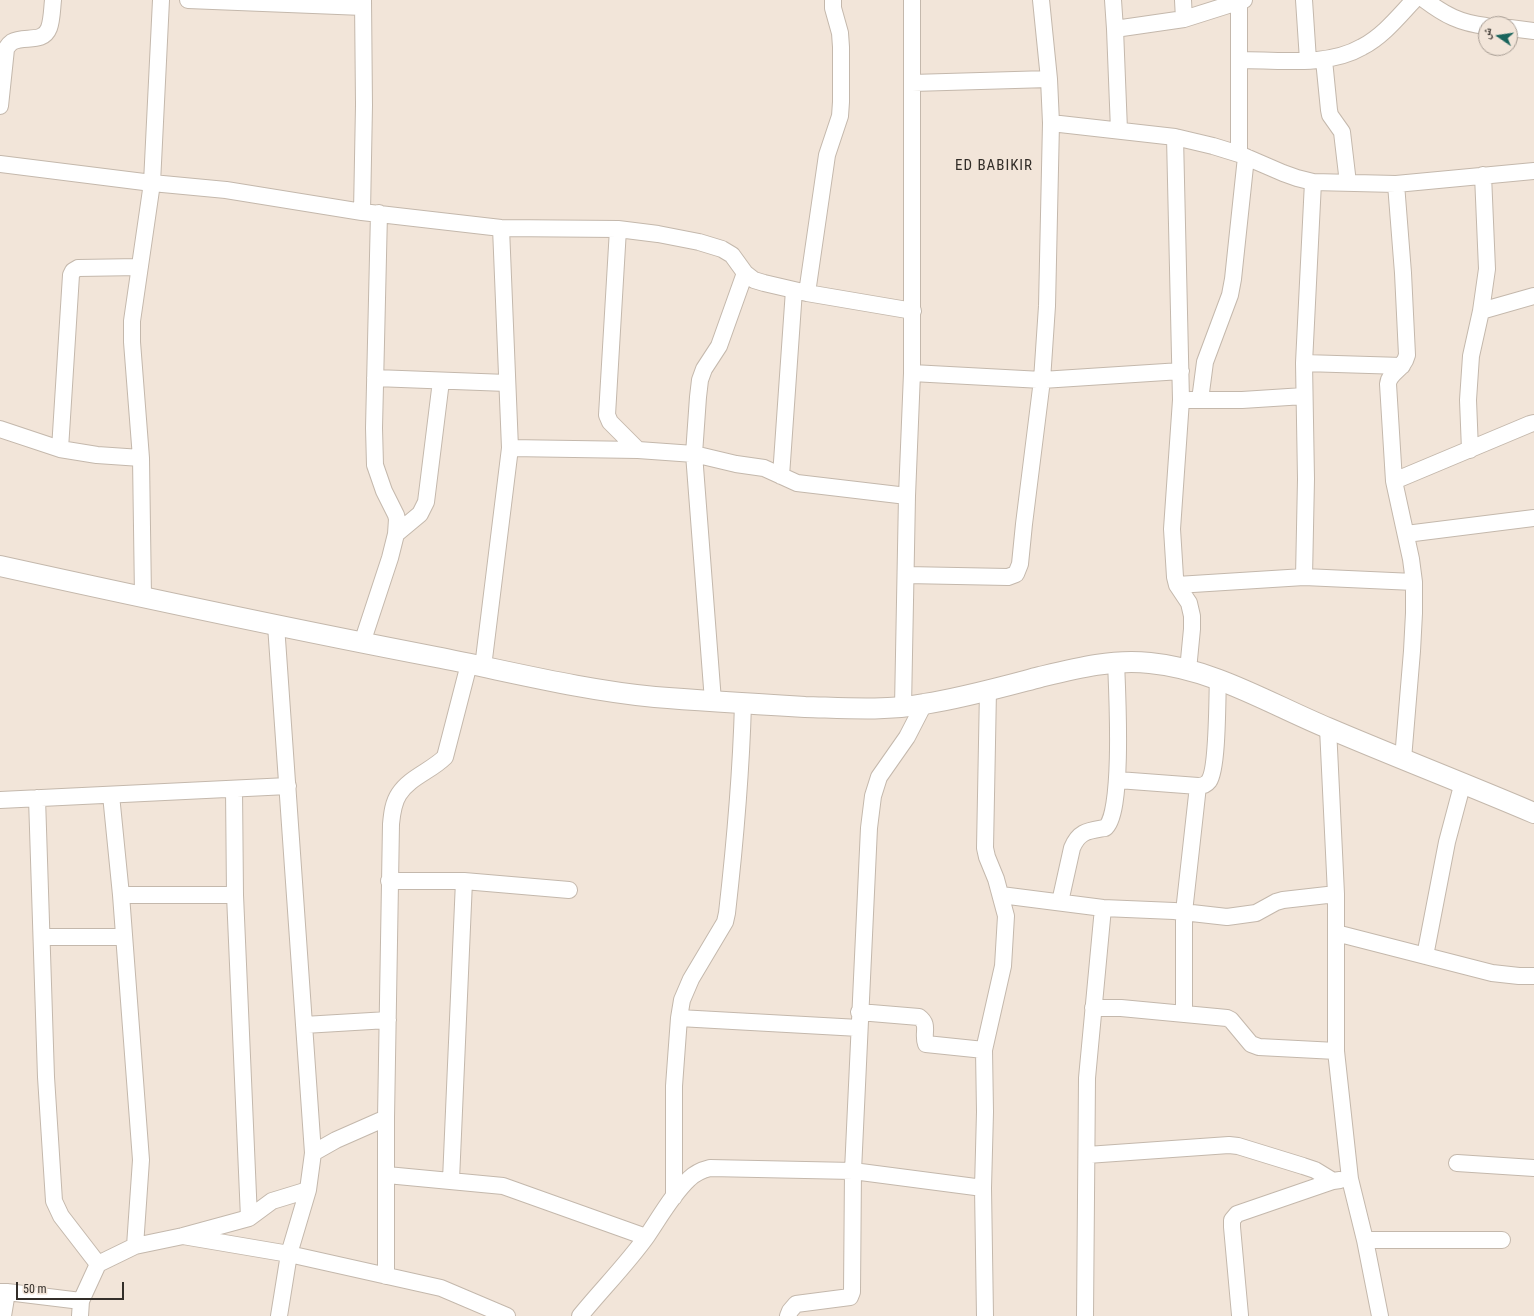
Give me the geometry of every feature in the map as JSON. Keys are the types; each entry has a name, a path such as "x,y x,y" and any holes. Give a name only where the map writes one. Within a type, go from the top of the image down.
{"street":[{"path":"0,106 6,49 11,43 17,40 39,38 45,35 49,28 53,0"},
{"path":"143,597 140,458 132,342 132,320 152,183 161,0"},
{"path":"188,0 363,4 364,105 362,212"},
{"path":"781,476 801,292 827,155 840,116 842,102 840,33 833,8 833,0"},
{"path":"903,707 907,496 913,311 912,0"},
{"path":"906,575 1008,577 1016,574 1020,564 1042,380 1047,306 1051,123 1049,79 1041,0"},
{"path":"1113,0 1119,130"},
{"path":"1183,0 1184,19"},
{"path":"1304,0 1316,60 1330,115 1342,132 1348,183"},
{"path":"1239,60 1316,60 1340,57 1362,47 1384,31 1414,0"},
{"path":"1424,0 1442,13 1459,21 1478,25"},
{"path":"1115,29 1184,19 1242,1 1239,60 1242,156 1233,279 1230,295 1205,362 1200,400"},
{"path":"1518,29 1534,31"},
{"path":"912,82 1049,79"},
{"path":"1051,123 1175,137 1213,146 1297,178 1313,182 1396,184 1534,171"},
{"path":"1175,137 1181,400 1172,529 1173,568 1177,585 1189,603 1192,616 1188,670"},
{"path":"0,164 152,183 226,190 362,212 501,228 618,229 658,234 699,242 722,249 732,256 745,273 754,280 801,292 913,311"},
{"path":"1470,450 1468,400 1471,356 1481,311 1487,269 1483,175"},
{"path":"1304,577 1306,479 1304,363 1313,182"},
{"path":"1396,184 1403,273 1407,355 1402,366 1390,376 1388,384 1394,481 1406,534 1414,582 1412,651 1403,759"},
{"path":"362,643 390,558 396,534 396,515 384,491 375,465 374,428 379,214"},
{"path":"386,1276 386,1118 391,824 399,794 412,781 445,757 476,666 510,448 501,228"},
{"path":"618,229 607,415 610,422 638,450"},
{"path":"60,449 71,275 73,271 78,268 140,267"},
{"path":"713,701 694,454 700,380 704,369 719,346 745,273"},
{"path":"1481,311 1534,296"},
{"path":"1304,363 1402,366"},
{"path":"912,373 1042,380 1181,370"},
{"path":"375,378 507,383"},
{"path":"396,534 420,514 426,502 441,381"},
{"path":"1181,400 1242,400 1304,396"},
{"path":"1394,481 1534,423"},
{"path":"0,429 60,449 97,455 140,458"},
{"path":"510,448 638,450 694,454 736,464 764,468 797,483 907,496"},
{"path":"1406,534 1534,518"},
{"path":"0,566 362,643 610,692 744,704 880,709 903,707 988,690 1080,667 1116,662 1149,662 1218,678 1328,728 1463,782 1534,813"},
{"path":"1177,585 1304,577 1414,582"},
{"path":"276,625 313,1153 308,1190 289,1254 279,1316"},
{"path":"1060,902 1072,848 1079,835 1105,828 1109,825 1112,818 1118,780 1116,662"},
{"path":"1118,780 1198,786 1207,784 1212,773 1215,750 1218,678"},
{"path":"985,1316 984,1050 1003,966 1006,916 1001,895 985,848 988,690"},
{"path":"674,1197 674,1086 679,1018 682,1000 691,979 725,922 727,913 737,819 744,704"},
{"path":"788,1316 796,1304 843,1299 850,1297 852,1292 853,1171 868,828 873,796 879,777 907,737 924,704"},
{"path":"1328,728 1336,894 1336,1052 1350,1179 1365,1240 1380,1316"},
{"path":"1425,956 1447,842 1463,782"},
{"path":"0,800 288,786"},
{"path":"1184,1014 1184,912 1198,786"},
{"path":"234,789 235,895 249,1218"},
{"path":"111,795 121,895 141,1160 135,1246"},
{"path":"37,798 46,1077 54,1201 61,1216 98,1264"},
{"path":"389,881 464,881 569,890"},
{"path":"451,1180 464,881"},
{"path":"1001,895 1103,908 1184,912 1227,917 1251,914 1261,911 1276,902 1336,894"},
{"path":"121,895 235,895"},
{"path":"1085,1316 1087,1078 1103,908"},
{"path":"1336,933 1492,973 1534,976"},
{"path":"42,937 124,937"},
{"path":"1094,1008 1122,1008 1229,1019 1251,1044 1259,1047 1336,1052"},
{"path":"859,1012 919,1017 924,1020 926,1044 984,1050"},
{"path":"679,1018 859,1028"},
{"path":"304,1024 388,1020"},
{"path":"313,1153 336,1140 386,1118"},
{"path":"1087,1155 1229,1145 1238,1146 1315,1170 1333,1181"},
{"path":"1457,1163 1534,1168"},
{"path":"580,1316 646,1237 688,1179 699,1171 710,1168 853,1171 984,1188"},
{"path":"386,1175 503,1186 646,1237"},
{"path":"1238,1316 1232,1227 1232,1220 1236,1214 1333,1181 1350,1179"},
{"path":"3,1316 3,1292 80,1309 98,1264 135,1246 183,1236 249,1218 272,1201 308,1190"},
{"path":"183,1236 289,1254 441,1288 507,1316"},
{"path":"1365,1240 1502,1240"}],"district":[{"name":"ED BABIKIR","path":"994,166"}]}
